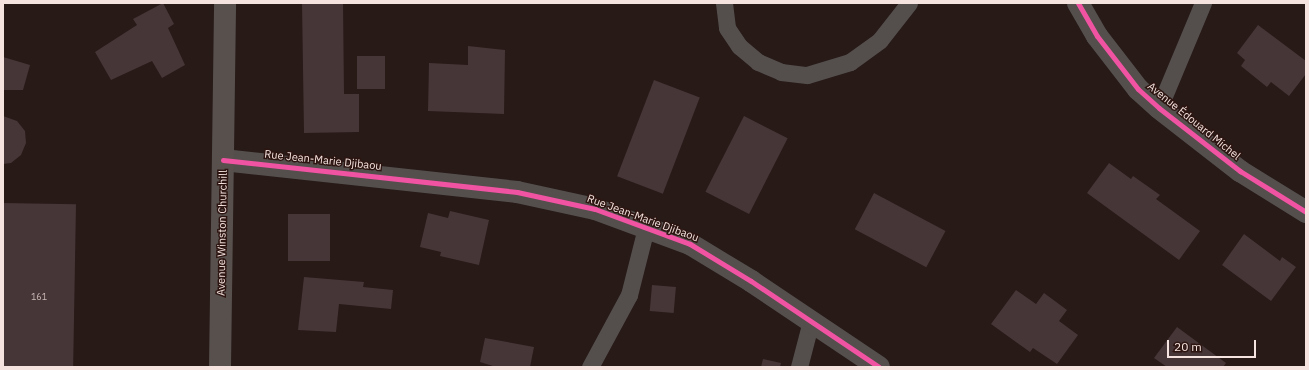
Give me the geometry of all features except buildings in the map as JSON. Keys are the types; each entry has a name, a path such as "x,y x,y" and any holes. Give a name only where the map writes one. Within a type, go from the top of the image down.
{"main road":[{"name":"Avenue Winston Churchill","path":"220,367 225,3"}],"street":[{"name":"Avenue Édouard Michel","path":"1078,3 1097,36 1138,89 1159,108 1240,171 1306,212"},
{"name":"Rue Jean-Marie Djibaou","path":"223,160 517,192 591,208 690,244 811,321 879,367"}],"lane":[{"path":"724,3 727,28 739,46 764,64 782,72 807,75 850,62 880,40 909,3"},
{"path":"1159,108 1203,3"},
{"path":"590,367 629,295 646,228"},
{"path":"799,367 811,321"}],"cycle path":[{"path":"1078,3 1097,36 1138,89 1159,108 1240,171 1306,212"},
{"path":"223,160 517,192 595,209 690,244 751,281 879,367"}]}
